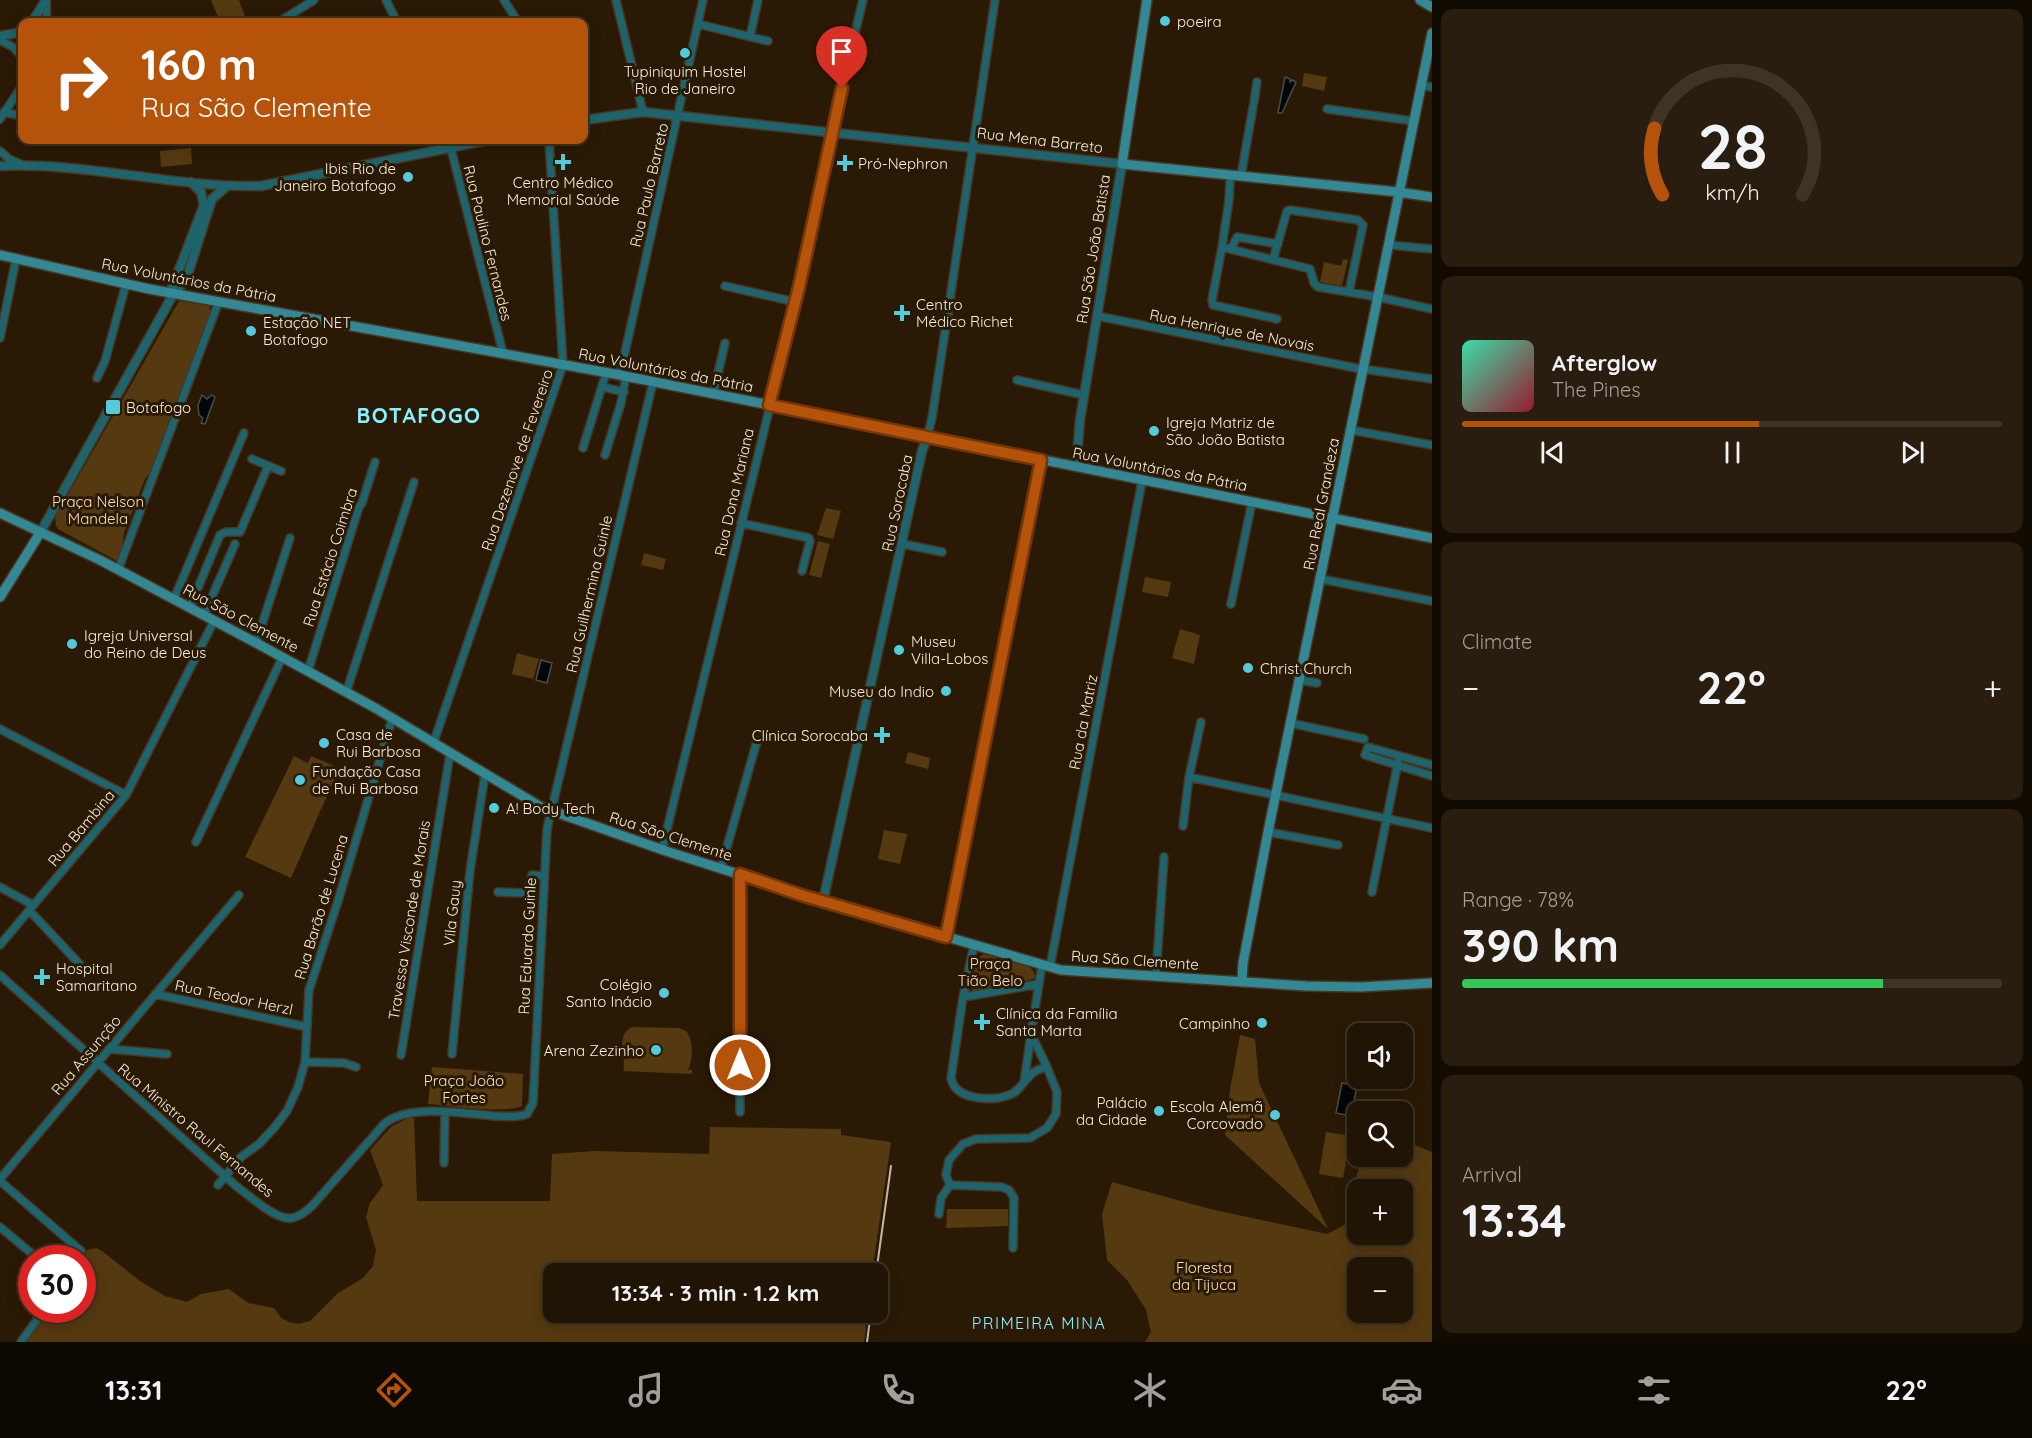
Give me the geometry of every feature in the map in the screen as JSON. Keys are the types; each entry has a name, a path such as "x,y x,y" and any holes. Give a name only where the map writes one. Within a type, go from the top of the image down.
{"main road":[{"name":"Rua São João Batista","path":"1122,164 1148,0"},
{"path":"1420,0 1432,7"},
{"name":"Rua Real Grandeza","path":"1242,982 1243,963 1275,796 1432,33"},
{"name":"Rua Mena Barreto","path":"1122,164 1432,197"},
{"name":"Rua Voluntários da Pátria","path":"0,255 126,284 623,376 1432,538"},
{"name":"Rua São Clemente","path":"0,513 118,570 308,671 551,812 662,850 823,901 1046,966 1242,982 1354,987 1432,983"},
{"path":"0,597 40,533"}],"street":[{"path":"35,18 46,0"},
{"path":"46,0 47,18"},
{"path":"285,18 314,0"},
{"path":"386,0 395,18"},
{"path":"504,0 515,18"},
{"path":"616,0 643,112"},
{"name":"Rua Paulo Barreto","path":"605,455 624,392 623,376 703,0"},
{"path":"750,37 758,0"},
{"name":"Rua Dona Mariana","path":"662,850 795,302 831,132 863,0"},
{"name":"Rua Sorocaba","path":"823,901 922,452 932,418 995,0"},
{"path":"698,24 768,41"},
{"path":"0,38 18,33"},
{"path":"0,38 18,53"},
{"path":"1241,176 1257,82"},
{"path":"1420,85 1432,87"},
{"path":"1,116 18,92"},
{"path":"1327,109 1413,122"},
{"name":"Rua Mena Barreto","path":"588,119 643,112 1122,164"},
{"path":"1,116 18,116"},
{"name":"Rua Paulino Fernandes","path":"448,144 503,353"},
{"path":"0,166 23,165 98,170 226,186 274,184 472,144"},
{"name":"Rua Dezenove de Fevereiro","path":"433,744 563,365 549,144"},
{"path":"0,151 9,159 23,165"},
{"name":"Rua São João Batista","path":"1076,467 1084,395 1122,164"},
{"path":"40,533 172,293 204,205 201,192 190,182"},
{"path":"1230,182 1222,247 1212,300 1214,305 1277,319"},
{"path":"172,293 186,279 212,199 226,186"},
{"path":"1274,260 1285,215 1290,210 1361,222 1363,225 1349,292"},
{"path":"1231,249 1237,237 1278,244"},
{"path":"1389,245 1432,249"},
{"path":"1222,247 1310,269 1314,283 1318,286 1432,309"},
{"path":"0,338 16,260"},
{"path":"97,378 105,360 126,284"},
{"path":"725,286 795,302"},
{"path":"118,570 219,301"},
{"name":"Rua Henrique de Novais","path":"1097,316 1363,369 1432,379"},
{"path":"713,394 725,343"},
{"path":"583,448 606,373"},
{"path":"1017,380 1084,395"},
{"name":"Rua Guilhermina Guinle","path":"551,812 653,382"},
{"path":"603,387 624,392"},
{"path":"1351,430 1432,445"},
{"path":"174,599 244,433"},
{"path":"252,459 281,471"},
{"path":"946,937 1041,460"},
{"name":"Rua Estácio Coimbra","path":"308,671 375,462"},
{"path":"190,607 220,535 240,532 268,466"},
{"name":"Rua da Matriz","path":"1024,1082 1039,984 1046,966 1142,481"},
{"path":"346,693 414,482"},
{"path":"1231,604 1252,502"},
{"path":"741,523 809,538 802,571"},
{"path":"256,643 290,538"},
{"path":"204,615 235,544"},
{"path":"903,544 942,552"},
{"path":"1321,579 1432,601"},
{"name":"Rua Bambina","path":"0,944 126,795 214,621"},
{"path":"196,842 282,657"},
{"path":"1300,680 1317,683"},
{"name":"Rua Barão de Lucena","path":"218,1185 241,1156 267,1136 281,1120 293,1099 304,1062 309,990 392,719"},
{"path":"1184,826 1190,777 1201,722"},
{"path":"1290,723 1364,739"},
{"path":"0,729 126,795"},
{"path":"721,868 757,741"},
{"path":"1432,765 1368,747 1365,755 1432,776"},
{"name":"Travessa Visconde de Morais","path":"401,1055 450,754"},
{"path":"1372,892 1400,756"},
{"name":"Vila Gauy","path":"452,1054 470,871 485,774"},
{"path":"1190,777 1432,828"},
{"name":"Rua Eduardo Guinle","path":"445,1112 513,1117 524,1116 532,1106 544,876 547,830 551,812"},
{"path":"1268,832 1338,846"},
{"path":"1156,976 1164,857"},
{"path":"740,874 740,1112"},
{"path":"498,892 524,893 528,889 532,875 544,876"},
{"path":"0,887 31,908 86,971"},
{"name":"Rua Assunção","path":"0,1180 239,895"},
{"path":"974,945 963,997 951,1078 955,1089 962,1094 975,1097 1007,1096 1036,1070 1047,1067"},
{"name":"Rua Ministro Raul Fernandes","path":"0,975 98,1062 106,1072 236,1185 276,1215 290,1219 301,1215 312,1206 388,1120 398,1115 445,1112"},
{"path":"963,997 1039,984"},
{"name":"Rua Teodor Herzl","path":"155,994 307,1027"},
{"path":"950,1185 946,1175 949,1160 958,1148 969,1141 1030,1138 1047,1128 1056,1114 1057,1092 1031,1034"},
{"path":"109,1049 166,1054"},
{"path":"304,1062 344,1063 356,1067"},
{"path":"444,1163 445,1112"},
{"path":"0,1180 74,1245"},
{"path":"939,1215 941,1198 950,1185"},
{"path":"950,1185 1002,1187 1009,1190 1014,1198 1013,1248"},
{"path":"0,1227 21,1245"},
{"path":"21,1342 35,1323"}],"green space":[{"path":"211,0 239,0 246,18 218,18"},
{"path":"1304,73 1327,77 1324,91 1302,86"},
{"path":"191,148 192,164 161,167 160,151"},
{"path":"1343,259 1348,260 1342,286 1320,282 1324,262 1341,266"},
{"name":"Praça Nelson Mandela","path":"179,301 209,306 212,313 150,473 145,479 124,533 123,550 117,561 58,529 55,517"},
{"path":"826,508 841,511 833,539 817,535"},
{"path":"818,541 830,544 821,578 809,575"},
{"path":"644,553 666,559 663,570 641,565"},
{"path":"1145,577 1171,582 1168,597 1142,592"},
{"path":"1180,629 1200,635 1194,664 1172,658"},
{"path":"517,653 539,659 533,679 512,674"},
{"path":"908,752 930,758 928,769 905,763"},
{"path":"294,756 308,763 311,756 339,768 291,878 245,857"},
{"path":"884,830 907,834 900,864 878,859"},
{"name":"Praça Tião Belo","path":"984,954 1028,966 1033,970 1036,978 973,992 971,988 976,959"},
{"name":"Arena Zezinho","path":"632,1027 679,1028 686,1031 689,1035 692,1055 688,1070 692,1070 692,1074 623,1071 622,1042 627,1031"},
{"path":"1240,1035 1255,1039 1259,1083 1328,1229 1225,1135"},
{"name":"Praça João Fortes","path":"432,1067 523,1074 522,1106 489,1109 428,1104"},
{"path":"408,1118 414,1118 417,1201 550,1201 552,1154 595,1151 709,1154 710,1127 841,1129 841,1135 891,1142 873,1263 543,1263 543,1323 867,1323 864,1342 24,1342 38,1323 96,1323 96,1248 140,1281 165,1296 187,1302 201,1294 229,1289 248,1303 274,1308 281,1318 289,1322 298,1324 310,1321 338,1293 363,1278 373,1266 376,1250 366,1217 370,1203 383,1185 370,1150 391,1127"},
{"path":"1326,1132 1347,1135 1347,1157 1343,1178 1319,1174"},
{"name":"Floresta da Tijuca","path":"1413,1144 1432,1152 1432,1342 1145,1342 1151,1332 1146,1310 1127,1280 1107,1260 1102,1214 1112,1182 1210,1209 1327,1234 1346,1224 1347,1220 1347,1245 1413,1245 1413,1179 1356,1179 1359,1167 1413,1167"},
{"path":"947,1209 1008,1209 1008,1226 946,1228"}],"shaded area":[{"path":"1285,77 1290,79 1290,82 1292,80 1296,82 1282,113 1278,113"},
{"path":"202,395 207,399 212,395 215,397 205,424 201,423 203,418 199,415 198,405"},
{"path":"541,660 552,663 547,683 536,680"},
{"path":"1342,1083 1347,1084 1347,1089 1356,1089 1354,1101 1347,1101 1347,1115 1336,1113"}],"railway":[{"path":"878,1263 891,1166"},
{"path":"867,1342 870,1323"}],"place":[{"name":"poeira","path":"1165,21"},
{"name":"Tupiniquim Hostel Rio de Janeiro","path":"685,53"},
{"name":"Centro Médico Memorial Saúde","path":"563,162"},
{"name":"Pró-Nephron","path":"845,163"},
{"name":"Ibis Rio de Janeiro Botafogo","path":"408,177"},
{"name":"Centro Médico Richet","path":"902,313"},
{"name":"Estação NET Botafogo","path":"251,331"},
{"name":"Botafogo","path":"113,407"},
{"name":"Igreja Matriz de São João Batista","path":"1154,431"},
{"name":"Igreja Universal do Reino de Deus","path":"72,644"},
{"name":"Museu Villa-Lobos","path":"899,650"},
{"name":"Christ Church","path":"1248,668"},
{"name":"Museu do Indio","path":"946,691"},
{"name":"Clínica Sorocaba","path":"882,735"},
{"name":"Casa de Rui Barbosa","path":"324,743"},
{"name":"Fundação Casa de Rui Barbosa","path":"300,780"},
{"name":"A! Body Tech","path":"494,808"},
{"name":"Hospital Samaritano","path":"42,977"},
{"name":"Colégio Santo Inácio","path":"664,993"},
{"name":"Clínica da Família Santa Marta","path":"982,1022"},
{"name":"Campinho","path":"1262,1023"},
{"name":"Arena Zezinho","path":"656,1050"},
{"name":"Palácio da Cidade","path":"1159,1111"},
{"name":"Escola Alemã Corcovado","path":"1275,1115"}],"district":[{"name":"BOTAFOGO","path":"419,415"},
{"name":"PRIMEIRA MINA","path":"1039,1323"}],"route":[{"path":"740,1065 740,874 801,895 946,937 1041,460 769,405 799,287 842,88"}]}
